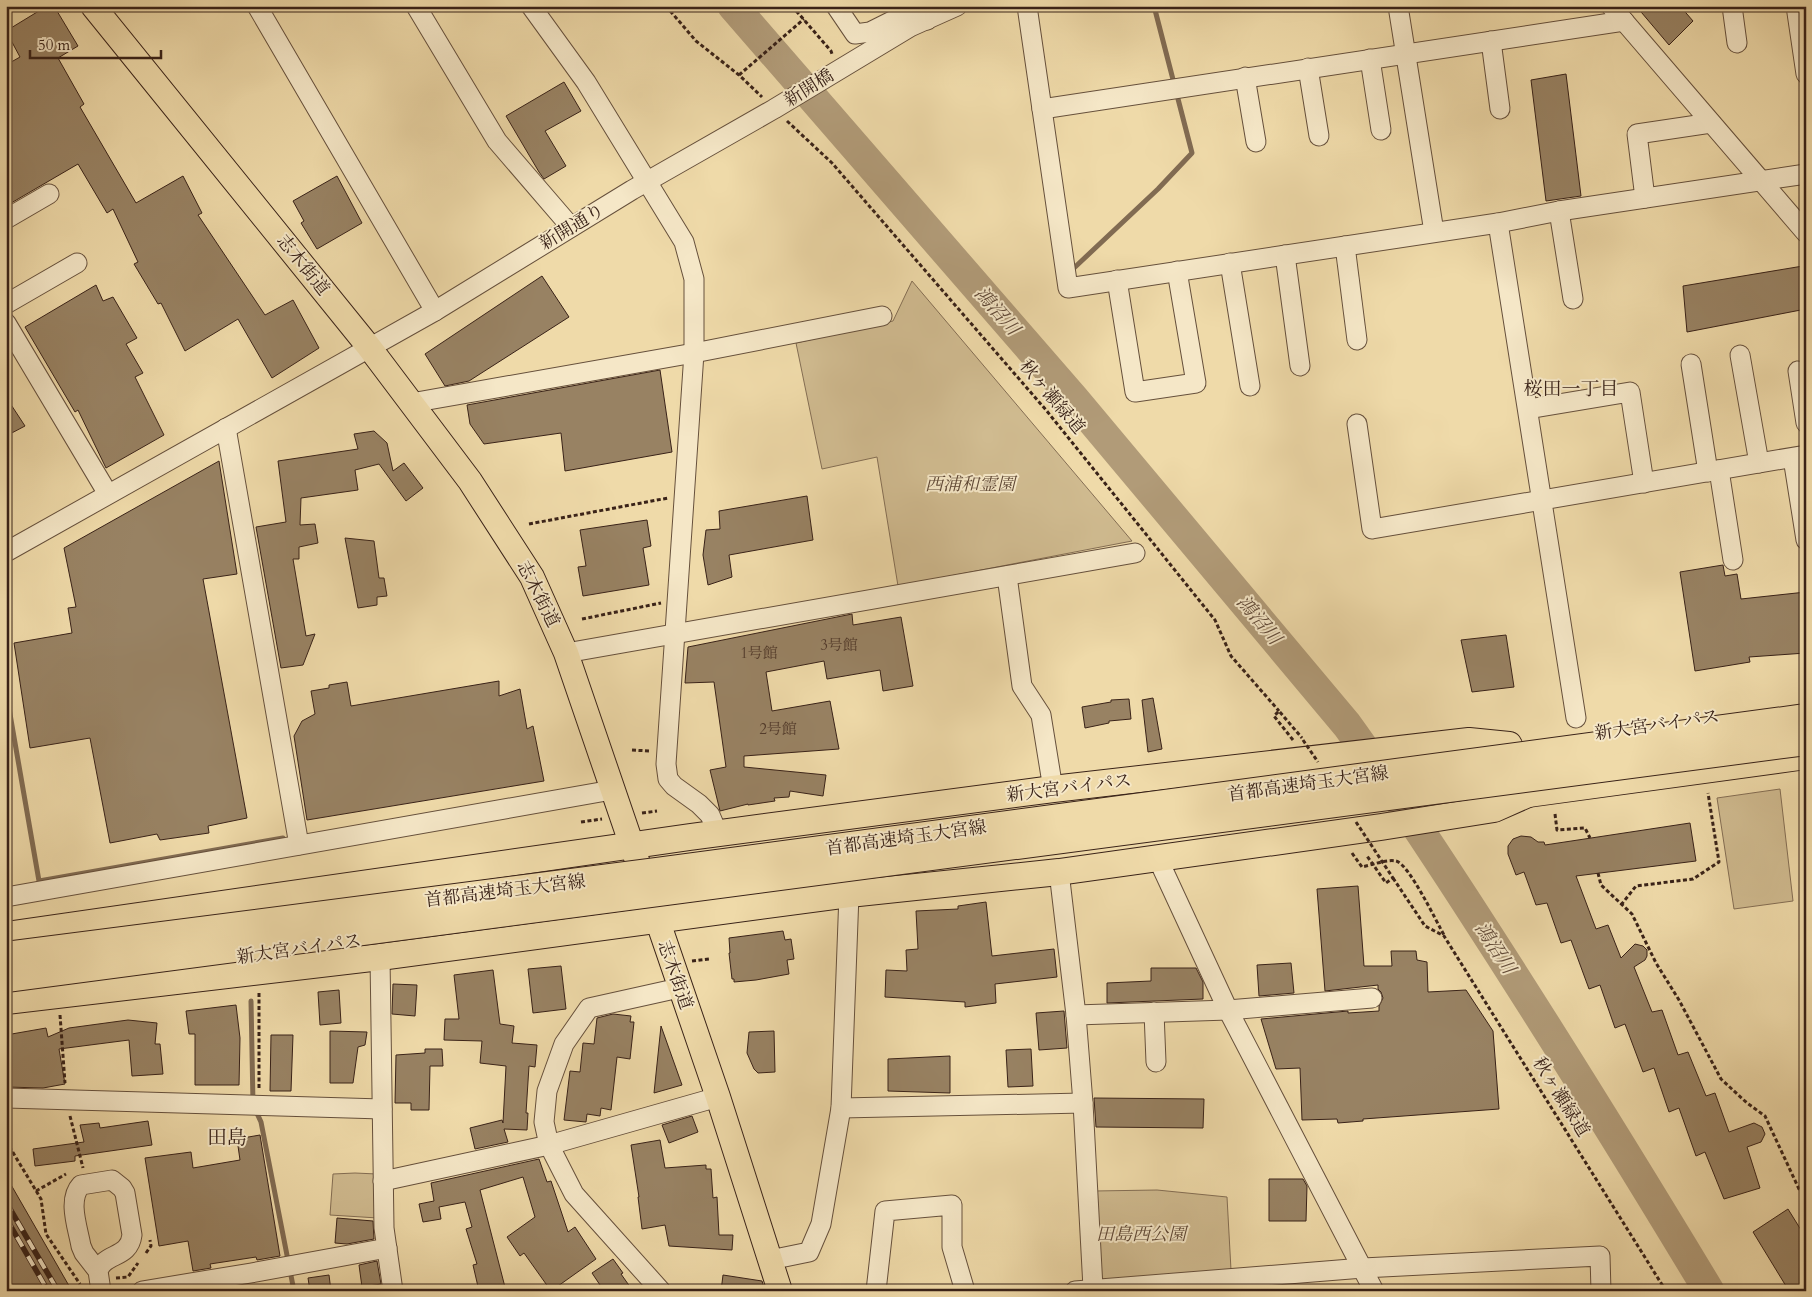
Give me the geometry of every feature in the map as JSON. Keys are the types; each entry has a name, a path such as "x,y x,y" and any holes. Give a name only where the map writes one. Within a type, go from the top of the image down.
{"highway":[{"name":"新大宮バイパス","path":"705,857 1411,755 1469,740 1509,745 1806,704"},
{"name":"首都高速埼玉大宮線","path":"6,955 647,872 1806,717"},
{"name":"首都高速埼玉大宮線","path":"6,979 1806,742"},
{"path":"6,1001 380,957 849,894 1059,872 1158,859 1375,828 1446,808 1494,809 1528,794 1806,756"},
{"name":"新大宮バイパス","path":"6,935 631,845 1053,789 1342,764"},
{"path":"714,893 1375,828"},
{"path":"6,949 581,873"},
{"name":"新大宮バイパス","path":"6,988 591,910"}],"main road":[{"name":"志木街道","path":"93,6 369,347 470,481 532,577 566,653 679,988 718,1097 780,1291"}],"street":[{"path":"257,6 435,311"},
{"path":"416,6 496,141 571,227"},
{"path":"531,6 586,82 684,242 694,278 694,354 666,764 668,779 710,815 718,834"},
{"path":"836,6 855,34 870,32 912,11 927,20"},
{"path":"839,61 957,6"},
{"path":"1027,6 1068,288 1806,174"},
{"path":"1398,6 1434,232"},
{"path":"1611,6 1806,233"},
{"path":"1732,6 1737,43"},
{"path":"1796,6 1806,74"},
{"path":"1042,109 1624,21"},
{"path":"1490,41 1500,109"},
{"path":"1370,59 1381,130"},
{"name":"新開橋","path":"776,109 839,61"},
{"path":"1308,68 1319,136"},
{"path":"1245,77 1256,142"},
{"name":"新開通り","path":"6,552 435,311 646,182 776,109"},
{"path":"1645,198 1637,134 1711,123"},
{"path":"6,220 49,194"},
{"path":"1559,211 1573,299"},
{"path":"1498,223 1576,718"},
{"path":"1345,246 1357,340"},
{"path":"1285,255 1300,366"},
{"path":"6,304 77,263"},
{"path":"1230,263 1250,386"},
{"path":"1117,280 1135,392 1196,382 1177,271"},
{"path":"411,403 694,354 882,316"},
{"path":"6,323 108,494"},
{"path":"1740,355 1758,463"},
{"path":"1691,364 1733,560"},
{"path":"1798,371 1806,423"},
{"path":"1528,409 1630,392 1644,483"},
{"path":"1357,424 1372,529 1799,456 1806,540"},
{"path":"226,428 299,844"},
{"path":"566,653 1135,553"},
{"path":"1007,576 1022,686 1041,714 1053,789"},
{"path":"6,897 612,790"},
{"path":"1158,859 1228,1010 1374,1291"},
{"path":"1059,872 1076,1015 1083,1103 1084,1290 1167,1288 1363,1268 1600,1256 1601,1291"},
{"path":"770,1260 809,1252 821,1224 841,1108 849,894"},
{"path":"380,957 384,1228 393,1291"},
{"path":"661,1291 574,1194 549,1145 544,1122 546,1091 564,1044 589,1008 679,988"},
{"path":"1076,1015 1228,1010 1372,998"},
{"path":"1154,1012 1156,1062"},
{"path":"383,1181 549,1145 718,1097"},
{"path":"6,1098 382,1109"},
{"path":"841,1108 1083,1103"},
{"path":"98,1271 104,1262 120,1254 131,1241 132,1234 124,1193 122,1188 112,1180 81,1185 75,1194 74,1201 84,1253 98,1271 101,1291"},
{"path":"876,1291 885,1211 952,1205 952,1247 965,1291"},
{"path":"142,1291 387,1248"}],"path":[{"name":"秋ヶ瀬緑道","path":"666,6 696,40 741,73 832,163 1046,410 1214,620 1231,656 1303,740"},
{"path":"792,6 839,61"},
{"path":"741,73 804,19"},
{"path":"529,524 671,497"},
{"path":"582,619 664,603"},
{"path":"1279,711 1274,716 1293,740"},
{"path":"632,750 646,751"},
{"path":"1621,905 1636,886 1693,879 1719,862 1708,793"},
{"path":"1555,814 1557,830 1585,828 1590,838"},
{"path":"1375,828 1393,878 1425,926 1444,936"},
{"name":"秋ヶ瀬緑道","path":"1351,851 1362,867 1394,861 1401,863 1416,883 1444,936 1666,1291"},
{"path":"1367,856 1386,883 1393,878"},
{"path":"1598,873 1601,885 1632,914 1656,963 1679,1000 1721,1079 1747,1103 1765,1116 1799,1189 1806,1196"},
{"path":"259,990 259,1094 263,1105"},
{"path":"60,1015 66,1099 83,1169"},
{"path":"6,1141 41,1199 46,1234 80,1284"},
{"path":"6,1156 13,1152"}],"green space":[{"name":"西浦和霊園","path":"912,281 1132,541 898,586 877,457 822,469 796,343 893,321"},
{"path":"1780,789 1793,901 1734,909 1717,798"},
{"path":"333,1174 377,1174 378,1218 330,1215"},
{"name":"田島西公園","path":"1157,1190 1227,1197 1231,1270 1106,1281 1098,1275 1094,1191"}],"building":[{"path":"47,6 54,6 78,46 58,58 84,104 80,107 136,203 183,176 202,213 198,215 265,315 293,300 319,348 272,378 238,319 185,351 161,303 158,304 134,264 138,262 113,209 107,213 78,164 6,206 6,65 20,57 6,31"},
{"path":"1636,6 1680,6 1693,21 1669,45"},
{"path":"1566,74 1581,196 1546,201 1531,80"},
{"path":"564,82 581,111 545,131 566,166 544,179 506,116"},
{"path":"337,176 362,223 317,249 301,223 304,221 293,201"},
{"path":"1803,266 1806,309 1687,332 1683,286"},
{"path":"542,276 569,317 469,381 445,386 425,354"},
{"path":"96,285 103,301 113,297 137,338 126,344 143,373 135,377 164,435 106,468 78,410 75,412 25,327"},
{"path":"660,370 672,452 565,471 561,433 484,444 470,424 467,405"},
{"path":"6,397 25,426 6,436"},
{"path":"374,431 387,443 393,471 404,463 423,488 406,501 379,464 355,470 358,490 301,498 300,525 315,524 318,543 299,547 299,559 293,559 306,636 315,634 303,665 281,668 256,527 286,522 278,461 358,449 354,434"},
{"path":"219,461 237,574 203,579 247,818 208,826 209,833 160,840 157,834 110,843 90,738 30,748 14,643 72,633 68,608 76,607 64,548"},
{"path":"807,496 813,540 729,555 732,577 708,585 703,555 706,530 720,529 719,511"},
{"path":"647,520 651,546 643,548 649,585 583,596 578,567 586,566 580,530"},
{"path":"345,538 374,541 379,578 384,578 387,596 377,597 377,605 358,608"},
{"path":"1723,565 1725,576 1737,574 1741,599 1806,592 1806,653 1749,657 1750,662 1695,671 1680,572"},
{"path":"852,614 853,625 901,617 913,686 883,691 880,670 827,679 824,661 766,672 772,711 830,701 839,749 744,756 744,767 826,775 823,796 790,791 789,797 774,798 775,801 748,804 720,811 710,770 726,767 714,682 685,683 688,647"},
{"path":"1506,635 1514,687 1472,692 1461,640"},
{"path":"499,681 499,696 520,689 527,729 533,726 544,781 307,820 294,736 302,721 315,714 311,691 347,682 351,706"},
{"path":"1153,698 1162,749 1148,752 1142,700"},
{"path":"1129,699 1131,719 1109,721 1109,723 1085,728 1082,707 1111,702 1111,700"},
{"path":"1690,823 1696,861 1576,876 1596,929 1608,925 1621,958 1635,944 1643,946 1647,950 1645,960 1634,967 1652,1012 1662,1010 1678,1055 1688,1052 1706,1096 1715,1093 1729,1132 1754,1123 1762,1127 1765,1134 1761,1142 1747,1147 1760,1188 1724,1199 1705,1152 1696,1156 1679,1108 1669,1112 1654,1068 1643,1072 1625,1024 1615,1028 1600,985 1589,989 1571,940 1561,943 1547,903 1536,905 1524,872 1516,875 1508,854 1508,846 1513,839 1521,836 1531,837 1538,842 1544,842 1545,845"},
{"path":"1358,886 1364,966 1392,966 1391,951 1416,951 1417,960 1427,962 1428,992 1466,990 1493,1031 1499,1109 1363,1119 1363,1121 1338,1123 1337,1119 1302,1120 1300,1068 1276,1069 1261,1019 1348,1011 1348,1013 1379,1011 1383,998 1378,985 1325,991 1317,889"},
{"path":"986,902 992,956 1054,949 1057,977 995,984 996,1003 965,1007 965,1002 885,997 886,970 907,971 906,950 918,949 916,911 958,909 958,906"},
{"path":"783,931 785,940 791,939 794,959 787,960 789,974 734,982 729,953 729,938"},
{"path":"1291,963 1294,993 1259,996 1257,965"},
{"path":"561,966 566,1009 533,1013 528,969"},
{"path":"1151,968 1196,968 1203,982 1203,999 1107,1003 1107,983 1151,981"},
{"path":"493,970 500,1024 514,1026 512,1043 537,1045 535,1067 529,1066 526,1113 528,1113 527,1130 504,1129 508,1142 475,1149 470,1128 502,1120 503,1123 506,1066 480,1063 482,1041 444,1040 445,1019 459,1019 454,975"},
{"path":"393,984 417,985 415,1016 392,1014"},
{"path":"339,990 341,1023 320,1025 318,992"},
{"path":"236,1005 240,1038 239,1085 195,1085 195,1034 189,1034 186,1011"},
{"path":"1064,1011 1067,1048 1039,1050 1036,1013"},
{"path":"613,1014 631,1016 630,1022 634,1022 630,1059 617,1057 611,1110 601,1108 600,1116 587,1114 586,1122 564,1120 570,1071 580,1072 583,1043 594,1044 597,1018"},
{"path":"128,1020 157,1023 155,1044 160,1044 163,1074 132,1076 129,1040 59,1049 65,1084 43,1088 6,1087 6,1035 46,1028 48,1037 69,1028"},
{"path":"661,1026 682,1085 654,1093"},
{"path":"330,1031 367,1032 365,1045 358,1047 353,1083 330,1083"},
{"path":"774,1031 775,1072 758,1073 754,1069 747,1053 749,1032"},
{"path":"271,1035 293,1035 291,1091 270,1091"},
{"path":"425,1049 442,1049 443,1066 430,1066 429,1110 411,1110 411,1103 395,1103 396,1055 425,1053"},
{"path":"1031,1049 1033,1086 1008,1087 1006,1050"},
{"path":"950,1056 950,1093 888,1091 888,1059"},
{"path":"1094,1098 1204,1099 1203,1128 1096,1127"},
{"path":"692,1116 698,1132 669,1143 662,1125"},
{"path":"148,1121 152,1145 75,1156 75,1161 35,1166 33,1149 84,1142 80,1125 99,1123 100,1128"},
{"path":"260,1135 280,1256 257,1260 256,1257 210,1264 211,1268 193,1271 188,1241 159,1246 145,1158 191,1152 193,1168 240,1160 237,1139"},
{"path":"660,1140 665,1168 706,1165 706,1169 711,1169 713,1198 717,1197 719,1235 733,1235 732,1250 669,1246 665,1225 642,1229 631,1145"},
{"path":"539,1159 547,1182 551,1181 568,1232 575,1227 596,1259 551,1291 524,1253 520,1256 507,1237 535,1217 523,1177 480,1190 506,1291 479,1291 473,1265 477,1264 466,1229 472,1227 465,1202 439,1207 441,1219 423,1222 419,1204 434,1201 431,1183"},
{"path":"6,1176 37,1230 72,1291 6,1291"},
{"path":"1269,1179 1303,1179 1307,1186 1306,1221 1269,1221"},
{"path":"1788,1209 1806,1238 1806,1291 1789,1291 1753,1232"},
{"path":"337,1218 373,1221 374,1239 347,1244 335,1243"},
{"path":"613,1259 633,1291 604,1291 592,1273"},
{"path":"377,1261 381,1284 362,1287 359,1265"},
{"path":"329,1275 331,1291 310,1291 308,1278"},
{"path":"723,1275 762,1281 765,1291 721,1291"}],"waterway":[{"name":"鴻沼川","path":"733,6 1074,399 1347,725 1408,813 1498,951 1590,1096 1709,1291"},
{"path":"1074,268 1158,189 1192,153 1154,6"},
{"path":"1006,320 1015,313"},
{"path":"6,691 39,881 283,838"},
{"path":"251,1001 253,1103"},
{"path":"256,1111 261,1122 294,1291"}],"railway":[{"path":"6,1202 58,1291"},
{"path":"6,1218 48,1291"},
{"path":"6,1280 13,1291"}],"district":[{"name":"桜田一丁目","path":"1571,389"},
{"name":"田島","path":"227,1137"}]}
